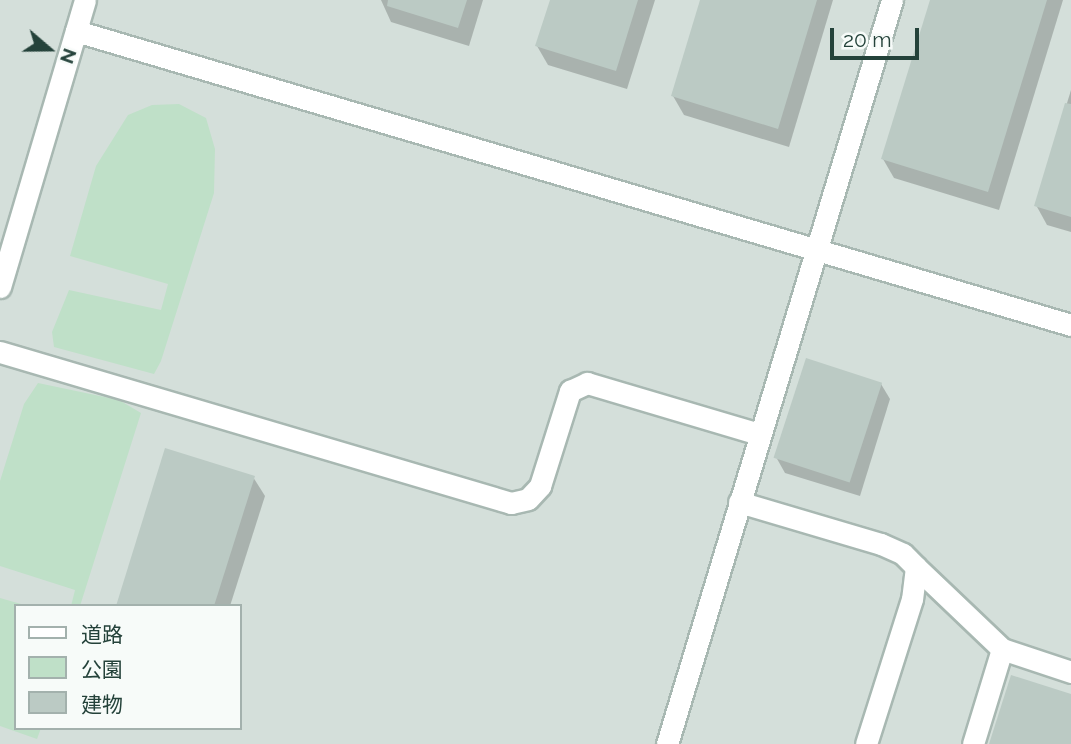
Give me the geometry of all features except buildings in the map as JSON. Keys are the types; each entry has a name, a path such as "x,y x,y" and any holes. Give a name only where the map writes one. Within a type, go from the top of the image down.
{"lane":[{"path":"0,287 85,0"},
{"path":"667,744 814,249 892,0"},
{"path":"76,31 1071,325"},
{"path":"0,352 511,503 528,499 540,486 570,391 587,383 759,434"},
{"path":"739,502 881,544 903,554 1002,649 1071,672"},
{"path":"866,744 912,599 916,567"},
{"path":"973,744 1002,649"}],"shaded area":[{"path":"0,0 1071,0 1071,744 0,744"}],"green space":[{"path":"179,104 206,118 215,149 214,193 161,361 154,374 54,347 52,332 69,290 161,310 168,284 70,256 96,166 128,115 152,105"},
{"path":"38,383 119,400 141,413 81,604 72,604 75,590 0,566 0,481 24,404"},
{"path":"0,598 21,604 14,604 14,730 40,730 37,739 0,726"}]}
